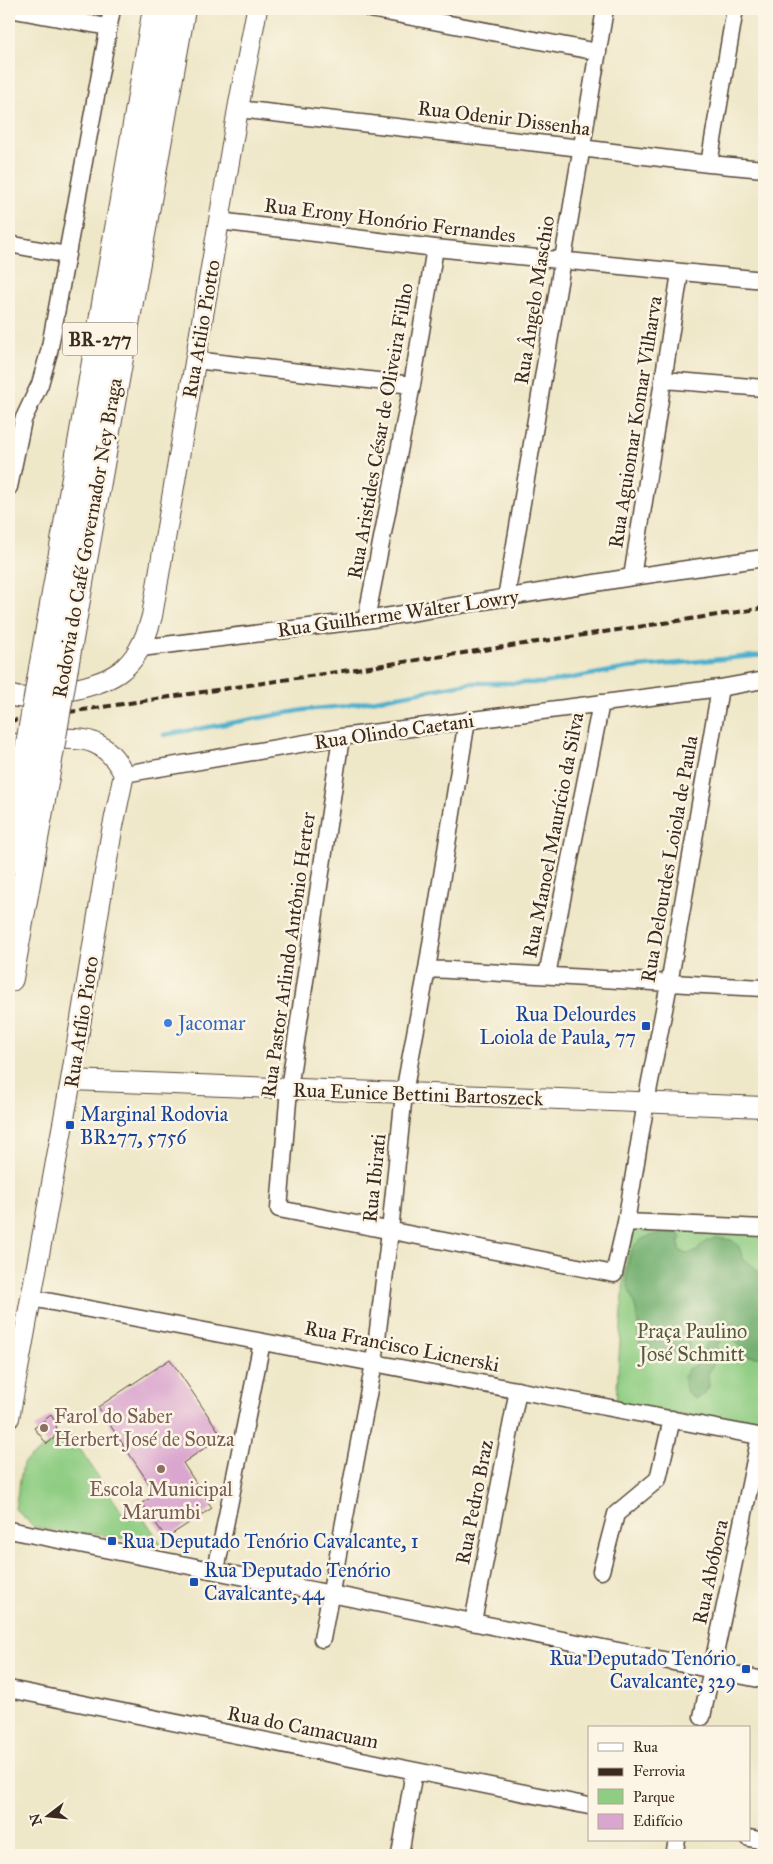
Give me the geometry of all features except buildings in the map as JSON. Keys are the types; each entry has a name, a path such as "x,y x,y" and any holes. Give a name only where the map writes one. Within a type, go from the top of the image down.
{"highway":[{"name":"Rodovia do Café Governador Ney Braga","path":"9,978 37,758 157,9"},
{"name":"Rodovia do Café Governador Ney Braga","path":"51,677 182,9"},
{"name":"Rodovia do Café Governador Ney Braga","path":"9,859 37,758"}],"street":[{"path":"9,9 108,27"},
{"path":"9,486 11,456 23,420 45,371 112,9"},
{"name":"Rua Atilio Piotto","path":"141,648 152,616 238,109 257,9"},
{"path":"370,9 598,52"},
{"name":"Rua Ângelo Maschio","path":"506,598 605,9"},
{"path":"709,164 735,9"},
{"name":"Rua Odenir Dissenha","path":"238,109 764,169"},
{"name":"Rua Erony Honório Fernandes","path":"219,220 435,248 764,280"},
{"path":"9,244 67,255"},
{"name":"Rua Aristides César de Oliveira Filho","path":"366,620 412,385 435,248"},
{"name":"Rua Aguiomar Komar Vilharva","path":"632,577 680,273"},
{"path":"196,360 412,385"},
{"path":"664,380 764,388"},
{"name":"Rua Guilherme Walter Lowry","path":"141,648 366,620 632,577 764,558"},
{"path":"9,695 16,698 31,698 51,677 102,683 116,675 141,648"},
{"name":"Rua Olindo Caetani","path":"124,774 341,737 720,688 764,680"},
{"name":"Rua Delourdes Loiola de Paula","path":"390,1231 614,1274 626,1222 720,688"},
{"name":"Rua Manoel Maurício da Silva","path":"547,975 601,703"},
{"name":"Rua Ibirati","path":"322,1639 374,1363 404,1093 427,969 467,720"},
{"name":"Rua Pastor Arlindo Antônio Herter","path":"341,737 289,1088 278,1209 390,1231"},
{"path":"9,745 37,758 79,738 92,742 112,756 124,774"},
{"name":"Rua Atílio Pioto","path":"9,1418 72,1080 111,836 124,774"},
{"path":"427,969 764,988"},
{"name":"Rua Eunice Bettini Bartoszeck","path":"72,1080 764,1107"},
{"path":"626,1222 764,1228"},
{"name":"Rua Francisco Licnerski","path":"31,1298 762,1436"},
{"path":"216,1570 262,1342"},
{"name":"Rua Pedro Braz","path":"473,1622 518,1390"},
{"path":"600,1571 616,1514 658,1479 672,1419"},
{"name":"Rua Abóbora","path":"702,1717 762,1436"},
{"path":"9,1530 764,1680"},
{"name":"Rua do Camacuam","path":"9,1689 588,1806"},
{"path":"400,1855 414,1771"},
{"path":"750,1838 764,1841"},
{"path":"674,1855 677,1842"}],"green space":[{"name":"Praça Paulino José Schmitt","path":"630,1229 764,1233 764,1430 616,1404 624,1277"},
{"path":"670,1232 679,1234 681,1238 679,1250 687,1254 697,1251 705,1242 716,1238 732,1240 739,1247 743,1259 756,1269 764,1279 764,1358 747,1356 733,1338 725,1338 718,1343 715,1360 708,1374 709,1387 704,1394 695,1399 687,1392 683,1378 689,1368 701,1362 704,1348 713,1332 711,1327 700,1326 692,1334 688,1349 685,1351 659,1356 650,1352 640,1343 636,1310 627,1281 629,1257 636,1244 647,1237"},
{"path":"68,1431 123,1514 136,1506 161,1544 87,1533 82,1536 34,1527 15,1509 23,1463"}],"waterway":[{"path":"164,735 304,710 344,706 469,683 544,683 628,668 764,655"}],"railway":[{"path":"9,721 764,608"}],"place":[{"name":"Jacomar","path":"168,1023"},
{"name":"Rua Delourdes Loiola de Paula, 77","path":"646,1026"},
{"name":"Marginal Rodovia BR277, 5756","path":"70,1125"},
{"name":"Farol do Saber Herbert José de Souza","path":"44,1428"},
{"name":"Escola Municipal Marumbi","path":"161,1469"},
{"name":"Rua Deputado Tenório Cavalcante, 1","path":"112,1541"},
{"name":"Rua Deputado Tenório Cavalcante, 44","path":"194,1582"},
{"name":"Rua Deputado Tenório Cavalcante, 329","path":"746,1669"}]}
